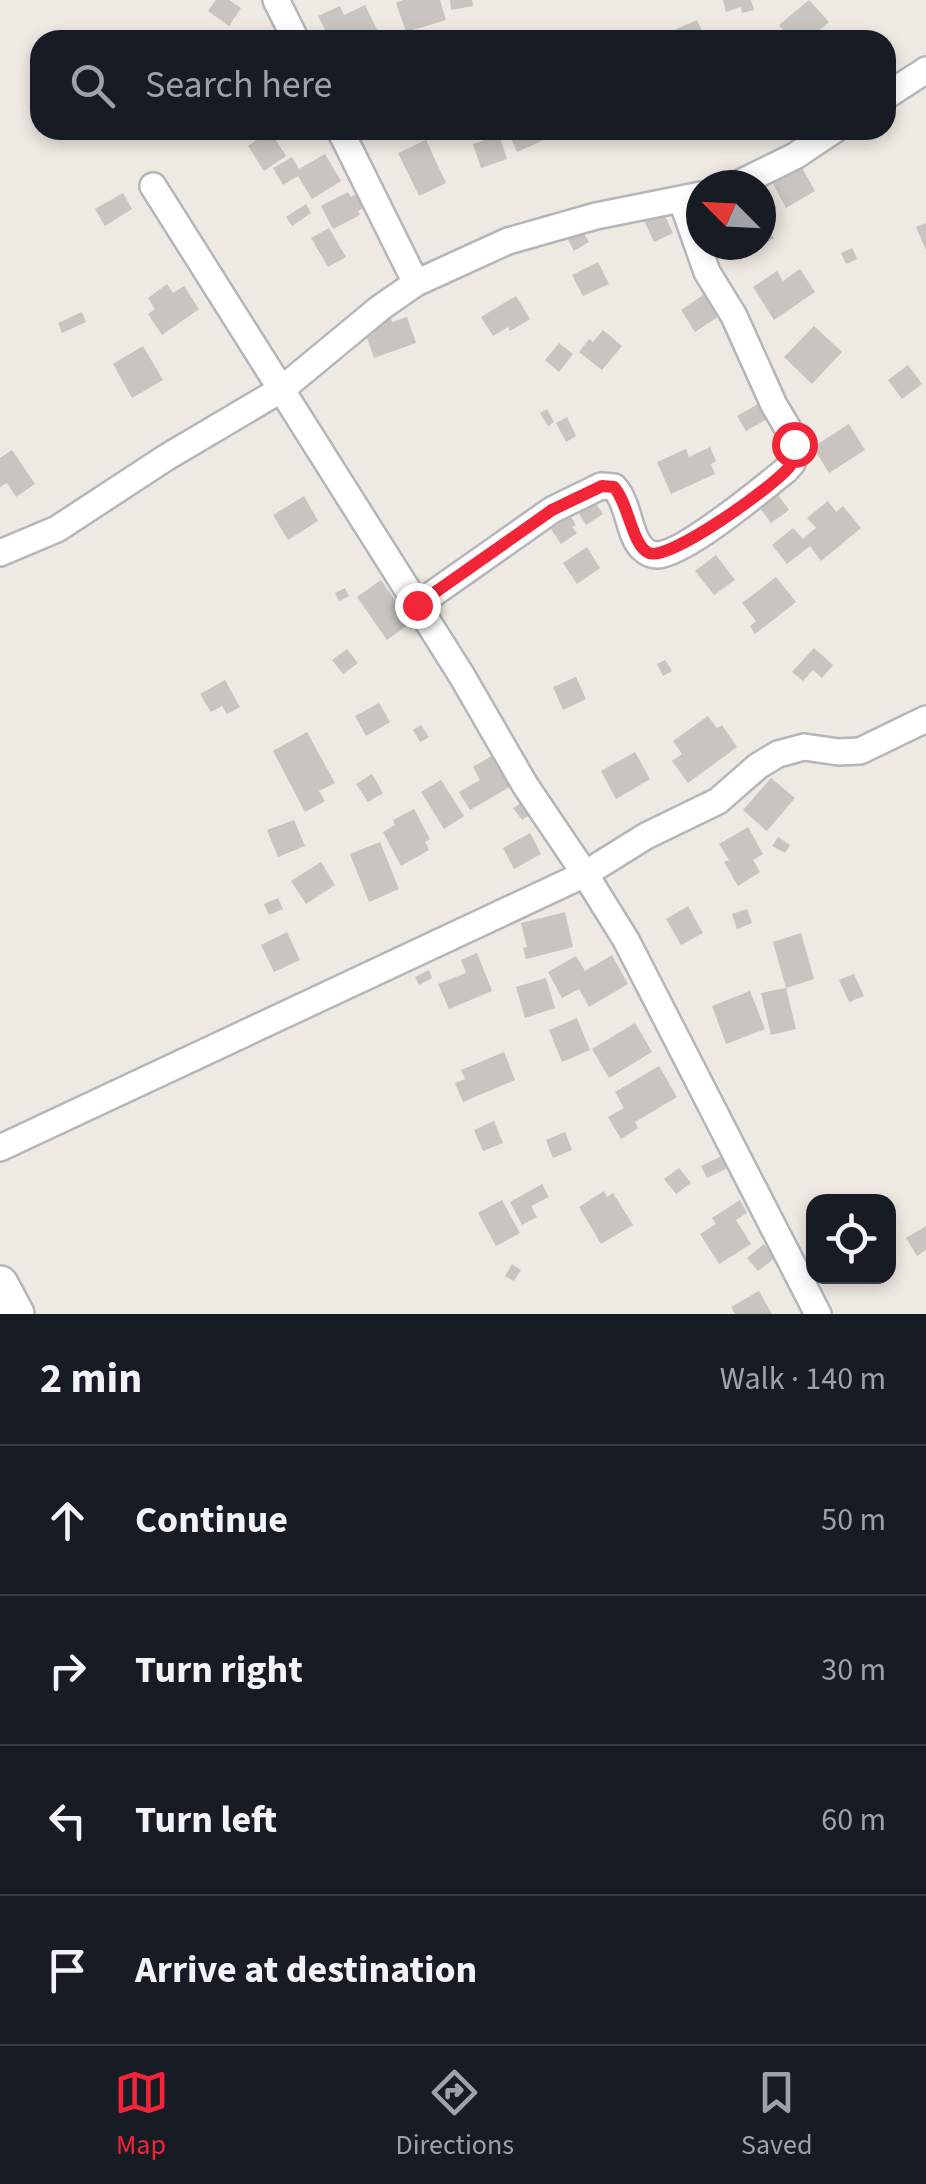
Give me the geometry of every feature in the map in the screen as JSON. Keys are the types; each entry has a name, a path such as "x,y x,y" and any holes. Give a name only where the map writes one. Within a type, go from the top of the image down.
{"street":[{"path":"276,0 291,30"},
{"path":"896,90 926,70"},
{"path":"345,140 416,283"},
{"path":"767,170 819,140"},
{"path":"153,186 462,676 525,786 626,940 818,1314"},
{"path":"0,553 57,529 282,388 416,283 508,241 596,216 686,199"},
{"path":"417,605 552,510 602,486 614,487 622,496 638,545 656,555 708,530 792,463 795,454 790,432 734,316 706,272 704,260"},
{"path":"0,1148 585,874 646,836 718,802 758,766 778,754 804,747 860,751 926,720"},
{"path":"0,1284 16,1314"}],"building":[{"path":"216,0 229,0 241,8 229,26 208,11"},
{"path":"440,0 446,20 405,30 396,3"},
{"path":"450,0 472,0 473,6 451,10"},
{"path":"723,0 751,0 754,10 742,13 741,7 726,12"},
{"path":"809,0 829,22 820,30 783,30 779,25"},
{"path":"365,5 377,30 325,30 318,16 340,6 344,15"},
{"path":"697,20 702,30 676,30"},
{"path":"257,140 276,140 286,156 264,171 248,146"},
{"path":"426,140 446,183 419,196 398,153"},
{"path":"501,140 507,159 481,168 473,144"},
{"path":"512,140 544,140 517,152"},
{"path":"325,154 341,181 312,199 298,176 283,185 273,168 292,157 299,169"},
{"path":"801,166 815,191 786,208 776,189 776,180"},
{"path":"362,190 371,204 358,211 360,215 333,229 321,206 348,192 351,197"},
{"path":"123,193 132,209 105,226 95,209"},
{"path":"306,204 311,213 292,226 286,217"},
{"path":"663,212 673,233 654,242 644,221"},
{"path":"926,223 926,250 916,227"},
{"path":"329,228 346,257 328,267 311,238"},
{"path":"582,230 589,242 574,251 567,238"},
{"path":"852,248 857,259 846,264 841,253"},
{"path":"598,262 609,284 583,296 572,275"},
{"path":"800,269 815,292 774,320 753,287 777,271 783,281"},
{"path":"167,284 173,293 184,286 199,309 162,335 148,314 155,309 148,298"},
{"path":"712,289 727,311 695,332 681,310"},
{"path":"516,296 530,319 493,336 481,317"},
{"path":"82,312 86,322 62,333 58,323"},
{"path":"390,316 392,322 407,317 416,343 374,358 363,326"},
{"path":"814,326 842,352 812,384 784,357"},
{"path":"603,330 622,346 602,370 579,352"},
{"path":"559,343 573,354 559,372 545,360"},
{"path":"143,346 163,380 132,398 113,364"},
{"path":"908,365 922,384 902,399 888,380"},
{"path":"758,404 767,419 746,431 737,416"},
{"path":"547,409 554,422 548,426 540,413"},
{"path":"567,417 576,436 566,442 556,423"},
{"path":"849,424 865,450 829,473 813,447"},
{"path":"710,447 716,461 711,464 715,474 671,494 657,462 686,449 689,457"},
{"path":"12,450 35,484 16,497 7,483 0,487 0,458"},
{"path":"770,484 789,510 771,523 752,497"},
{"path":"304,496 318,521 288,540 273,515"},
{"path":"594,501 603,514 586,525 578,512"},
{"path":"828,501 836,512 843,506 861,528 821,561 810,546 787,564 772,545 793,528 803,539 816,528 807,518"},
{"path":"570,516 577,533 561,544 551,529"},
{"path":"587,547 600,568 577,584 563,563"},
{"path":"716,555 735,580 714,595 695,571"},
{"path":"776,577 796,602 755,634 750,626 756,621 742,603"},
{"path":"381,580 411,623 387,640 357,597"},
{"path":"345,588 349,596 339,601 335,593"},
{"path":"814,648 833,665 822,678 813,670 803,681 792,672"},
{"path":"347,649 358,663 343,674 332,660"},
{"path":"665,660 672,671 663,676 657,664"},
{"path":"576,677 586,699 563,710 553,687"},
{"path":"225,680 240,707 227,714 222,706 211,712 200,694"},
{"path":"379,703 390,722 366,736 355,716"},
{"path":"708,716 717,728 722,725 737,747 688,783 672,761 682,754 673,741"},
{"path":"421,725 429,737 420,742 413,730"},
{"path":"307,732 335,783 319,791 325,801 305,812 273,751"},
{"path":"635,752 650,779 616,799 601,771"},
{"path":"495,754 513,785 470,810 459,792 480,780 473,767"},
{"path":"372,774 383,793 368,802 356,784"},
{"path":"771,778 795,798 767,831 743,810"},
{"path":"441,780 464,816 444,829 421,792"},
{"path":"526,800 534,812 522,820 513,808"},
{"path":"414,809 430,839 425,842 429,850 401,866 383,832 395,825 393,820"},
{"path":"294,820 305,846 278,857 267,830"},
{"path":"748,827 763,854 753,860 760,872 738,886 719,844"},
{"path":"530,833 541,854 514,869 503,848"},
{"path":"778,837 790,845 785,853 772,846"},
{"path":"380,842 399,889 369,902 350,854"},
{"path":"321,862 335,885 306,904 291,881"},
{"path":"278,898 283,909 269,915 264,904"},
{"path":"688,906 703,933 681,945 666,919"},
{"path":"747,909 752,923 737,929 732,914"},
{"path":"565,912 573,947 526,959 521,923"},
{"path":"287,932 300,960 274,972 261,945"},
{"path":"801,933 814,979 786,988 773,942"},
{"path":"477,953 492,991 449,1009 438,984 466,973 461,960"},
{"path":"612,955 628,984 589,1007 579,989 562,998 548,972 576,956 585,971"},
{"path":"429,970 432,978 419,985 415,977"},
{"path":"854,974 864,996 849,1002 839,980"},
{"path":"546,978 555,1008 525,1018 516,987"},
{"path":"786,988 796,1029 771,1035 761,993"},
{"path":"750,991 765,1029 726,1044 712,1006"},
{"path":"577,1018 590,1050 562,1062 549,1030"},
{"path":"635,1023 652,1052 609,1078 592,1049"},
{"path":"504,1052 515,1080 463,1102 455,1083 465,1079 461,1070"},
{"path":"659,1066 677,1097 635,1122 638,1128 621,1139 608,1117 624,1108 615,1092"},
{"path":"494,1121 503,1143 483,1151 474,1130"},
{"path":"565,1132 572,1150 553,1158 546,1140"},
{"path":"728,1153 734,1165 707,1178 701,1166"},
{"path":"679,1168 691,1183 676,1194 664,1179"},
{"path":"542,1184 549,1197 531,1206 537,1217 522,1225 510,1202"},
{"path":"604,1191 607,1197 613,1193 633,1225 601,1244 579,1207"},
{"path":"502,1200 520,1233 496,1246 478,1213"},
{"path":"740,1200 747,1213 736,1220 751,1244 719,1264 700,1234 716,1224 712,1218"},
{"path":"926,1226 926,1250 917,1256 906,1238"},
{"path":"764,1244 775,1258 758,1271 747,1258"},
{"path":"512,1264 521,1270 514,1281 505,1276"},
{"path":"759,1291 772,1314 735,1314 731,1307"}],"route":[{"path":"417,605 552,510 602,486 614,487 622,496 638,545 647,553 667,552 708,530 786,470 795,454 794,444"}]}
